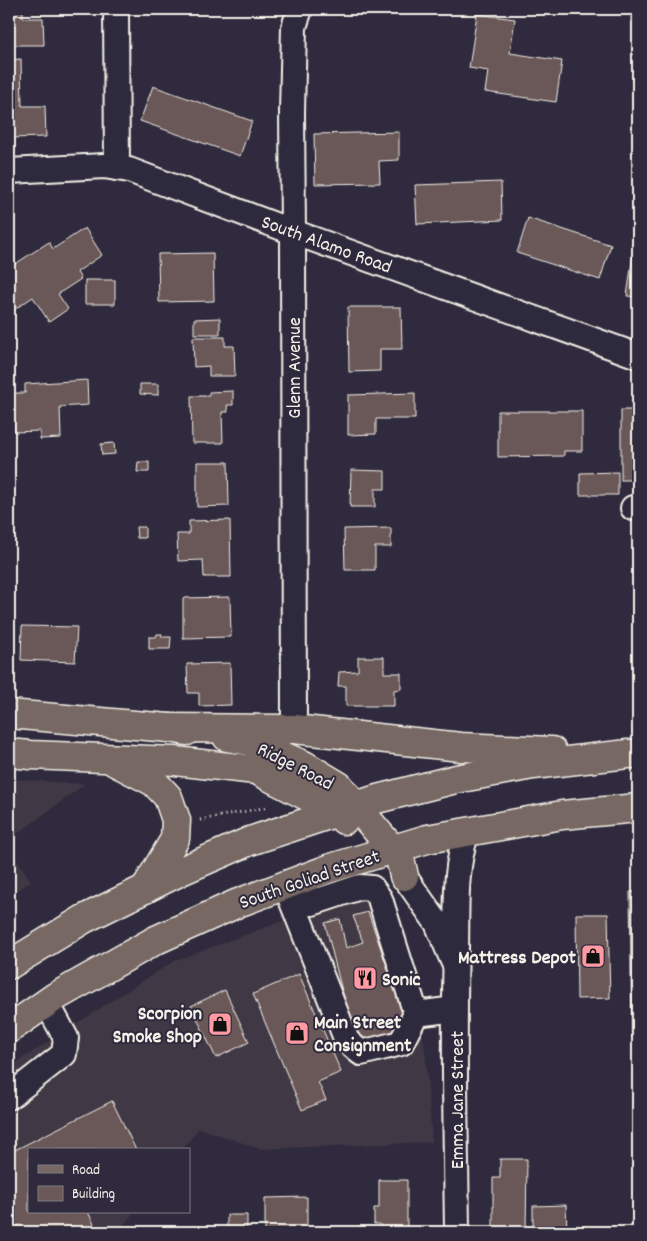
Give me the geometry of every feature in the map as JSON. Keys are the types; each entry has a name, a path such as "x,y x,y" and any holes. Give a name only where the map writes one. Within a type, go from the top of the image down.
{"main road":[{"name":"Ridge Road","path":"9,714 169,728 249,741 304,765 340,786 347,809 383,852 384,868 404,876"},
{"path":"169,728 294,728 461,747 633,754"},
{"name":"Ridge Road","path":"9,753 174,761 256,770 347,809"},
{"path":"9,965 84,919 181,871 250,841 377,799 456,779 533,765 633,754"},
{"path":"107,758 154,782 168,797 176,820 175,839 145,889"},
{"name":"South Goliad Street","path":"9,1029 47,1003 156,940 238,903 331,868 427,839 562,815 638,808"}],"street":[{"path":"116,9 117,168"},
{"name":"Glenn Avenue","path":"294,728 292,112 294,27 300,9"},
{"name":"South Alamo Road","path":"9,171 104,166 129,170 293,232 638,356"},
{"name":"Emma Jane Street","path":"456,1232 455,967 458,872 460,854 467,832"},
{"name":"Emma Jane Street","path":"404,876 437,923 455,967"},
{"path":"293,882 312,903 360,887 372,888 380,899 416,1014 401,1043 361,1053 346,1041 293,882"},
{"path":"9,1097 64,1054 66,1038 47,1003"},
{"path":"416,1014 455,1008"}],"path":[{"path":"199,820 276,806"}],"shaded area":[{"path":"9,779 85,784 9,840"},
{"path":"9,848 31,881 9,897"},
{"path":"378,886 405,940 425,1049 432,1142 260,1149 199,1128 184,1148 28,1148 28,1214 132,1214 118,1232 9,1232 9,1067 174,961"}],"building":[{"path":"9,9 23,9 23,18 43,18 44,45 9,45"},
{"path":"477,14 515,19 510,53 562,61 556,102 485,92 488,71 469,68"},
{"path":"21,59 22,106 45,106 46,137 9,138 9,60"},
{"path":"153,86 252,121 240,156 140,121"},
{"path":"399,132 399,160 379,161 380,183 315,184 314,134"},
{"path":"501,182 502,220 417,224 415,185"},
{"path":"528,218 611,245 600,280 517,253"},
{"path":"85,228 102,255 77,272 81,279 58,294 68,309 49,322 33,297 9,313 9,268 49,242 53,249"},
{"path":"213,253 214,301 159,302 158,254"},
{"path":"633,254 638,254 638,297 627,296"},
{"path":"85,280 115,280 115,304 85,304"},
{"path":"348,307 401,307 402,349 380,349 380,371 349,372"},
{"path":"220,318 220,334 194,334 194,319"},
{"path":"193,337 225,337 225,346 234,346 235,376 209,376 209,366 194,367"},
{"path":"87,380 88,405 60,407 61,438 40,439 40,431 14,432 12,393 25,393 25,384"},
{"path":"140,384 158,384 158,395 140,394"},
{"path":"233,391 233,405 227,405 228,412 222,412 223,443 192,443 191,396 209,396 209,392"},
{"path":"415,393 415,419 376,419 376,434 348,435 348,395"},
{"path":"621,410 638,410 638,480 621,480"},
{"path":"498,411 582,411 582,451 564,451 564,456 498,457"},
{"path":"114,443 115,454 102,455 101,444"},
{"path":"138,462 149,462 149,472 137,472"},
{"path":"197,462 228,462 229,506 197,507"},
{"path":"351,470 385,471 385,489 375,489 375,507 350,507"},
{"path":"618,472 618,495 580,495 580,473"},
{"path":"230,520 231,577 204,577 203,560 178,561 177,534 189,534 189,521"},
{"path":"136,527 145,527 145,538 137,538"},
{"path":"391,528 391,547 375,547 375,570 345,570 344,529"},
{"path":"230,597 231,637 183,638 183,598"},
{"path":"22,626 77,627 75,662 21,660"},
{"path":"157,634 162,634 162,637 171,637 170,649 149,649 149,637 156,637"},
{"path":"358,657 384,657 384,673 401,673 401,689 394,690 394,706 346,706 346,686 338,686 339,672 358,671"},
{"path":"230,663 231,705 199,706 199,693 188,693 187,664"},
{"path":"630,892 638,892 638,1037 632,1037"},
{"name":"Sonic","path":"368,912 408,1026 359,1043 341,987 325,923 340,919 346,948 363,942 353,916"},
{"name":"Mattress Depot","path":"576,914 608,914 610,998 577,999"},
{"name":"Main Street Consignment","path":"299,974 341,1072 318,1082 326,1100 302,1110 253,994"},
{"name":"Scorpion Smoke Shop","path":"225,990 249,1042 216,1058 191,1006"},
{"path":"112,1101 135,1148 28,1148 28,1214 89,1214 98,1232 24,1232 20,1225 9,1230 9,1153"},
{"path":"500,1159 527,1159 526,1232 493,1232 493,1178 500,1178"},
{"path":"379,1180 407,1180 407,1232 380,1232 380,1224 374,1224 374,1208 379,1208"},
{"path":"307,1197 307,1232 265,1232 265,1198"},
{"path":"566,1205 567,1232 533,1232 533,1206"},
{"path":"227,1215 247,1215 247,1232 213,1232 213,1229 227,1229"}],"place":[{"name":"Mattress Depot","path":"593,956"},
{"name":"Sonic","path":"365,978"},
{"name":"Scorpion Smoke Shop","path":"220,1024"},
{"name":"Main Street Consignment","path":"297,1033"}]}
